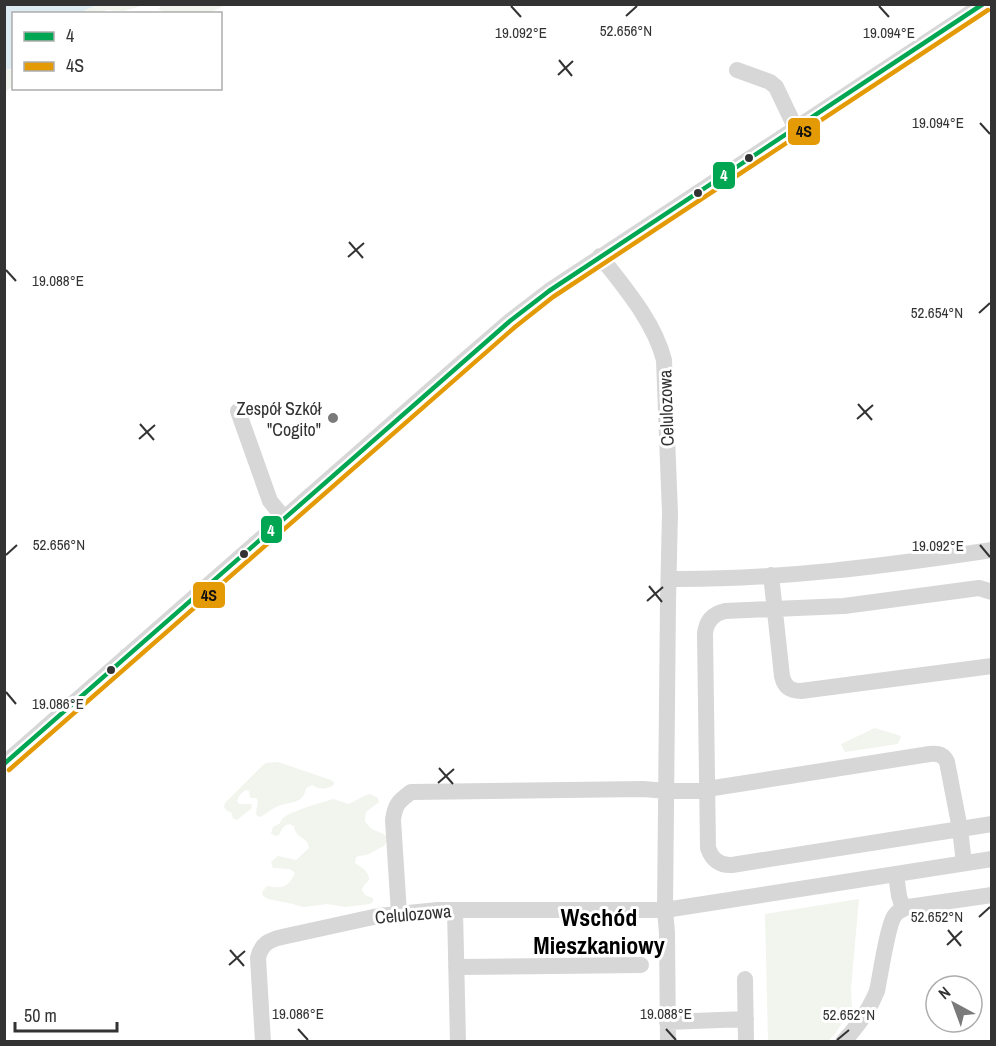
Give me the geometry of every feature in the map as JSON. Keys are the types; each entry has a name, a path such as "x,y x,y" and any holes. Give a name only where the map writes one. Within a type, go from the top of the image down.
{"street":[{"path":"4,764 526,308 600,256 796,129 964,10 984,4"},
{"path":"737,70 770,82 776,87 796,129"},
{"name":"Celulozowa","path":"600,256 652,328 661,346 664,360 670,513 665,910 668,1041"},
{"path":"238,411 270,501 285,518"},
{"path":"669,579 818,572 992,550"},
{"path":"771,575 783,680 788,688 796,691 992,666"},
{"path":"992,592 979,588 844,606 720,612 706,624 705,634 708,848 718,863 727,865 992,824"},
{"path":"399,913 393,820 398,802 411,792 707,790 934,753 942,756 947,762 964,863"},
{"path":"665,910 992,859"},
{"path":"896,874 903,909"},
{"path":"843,1041 860,1024 873,1002 892,919 895,915 903,909 992,895"},
{"path":"455,910 458,1041"},
{"name":"Celulozowa","path":"263,1041 258,958 264,945 272,940 399,913 455,910 665,910"},
{"path":"456,967 641,965"},
{"path":"745,979 746,1041"},
{"path":"667,1022 746,1019"}],"shaded area":[{"path":"5,4 96,5 81,12 12,12 12,68 5,70"},
{"path":"161,4 225,5 211,12 163,12 159,9"},
{"path":"5,5 144,5 124,11 12,12 12,86 5,93"},
{"path":"875,728 901,736 898,744 845,752 841,744"},
{"path":"278,762 331,780 334,785 323,788 312,785 306,788 302,797 296,802 278,806 260,817 256,813 258,801 256,798 250,798 249,791 245,790 237,801 239,804 251,804 252,808 237,820 233,818 231,812 224,807 225,803 263,765"},
{"path":"370,794 378,798 379,802 366,812 365,821 372,829 386,836 387,841 384,846 369,854 356,857 355,863 365,870 369,877 362,890 365,895 373,898 370,904 346,907 327,904 303,907 263,896 262,892 267,886 284,886 290,882 295,873 290,869 273,868 271,862 278,856 296,860 309,848 306,841 297,834 294,826 287,825 279,835 275,836 271,833 273,827 289,814 307,807 333,799 349,804"},
{"path":"859,899 851,988 852,1008 828,1041 768,1041 765,914"}],"transit line":[{"name":"4","path":"4,764 510,321 549,291 983,4"},
{"name":"4S","path":"9,770 515,327 553,297 988,10"}],"place":[{"name":"Zespół Szkół \"Cogito\"","path":"333,418"}],"district":[{"name":"Wschód Mieszkaniowy","path":"599,931"}]}
